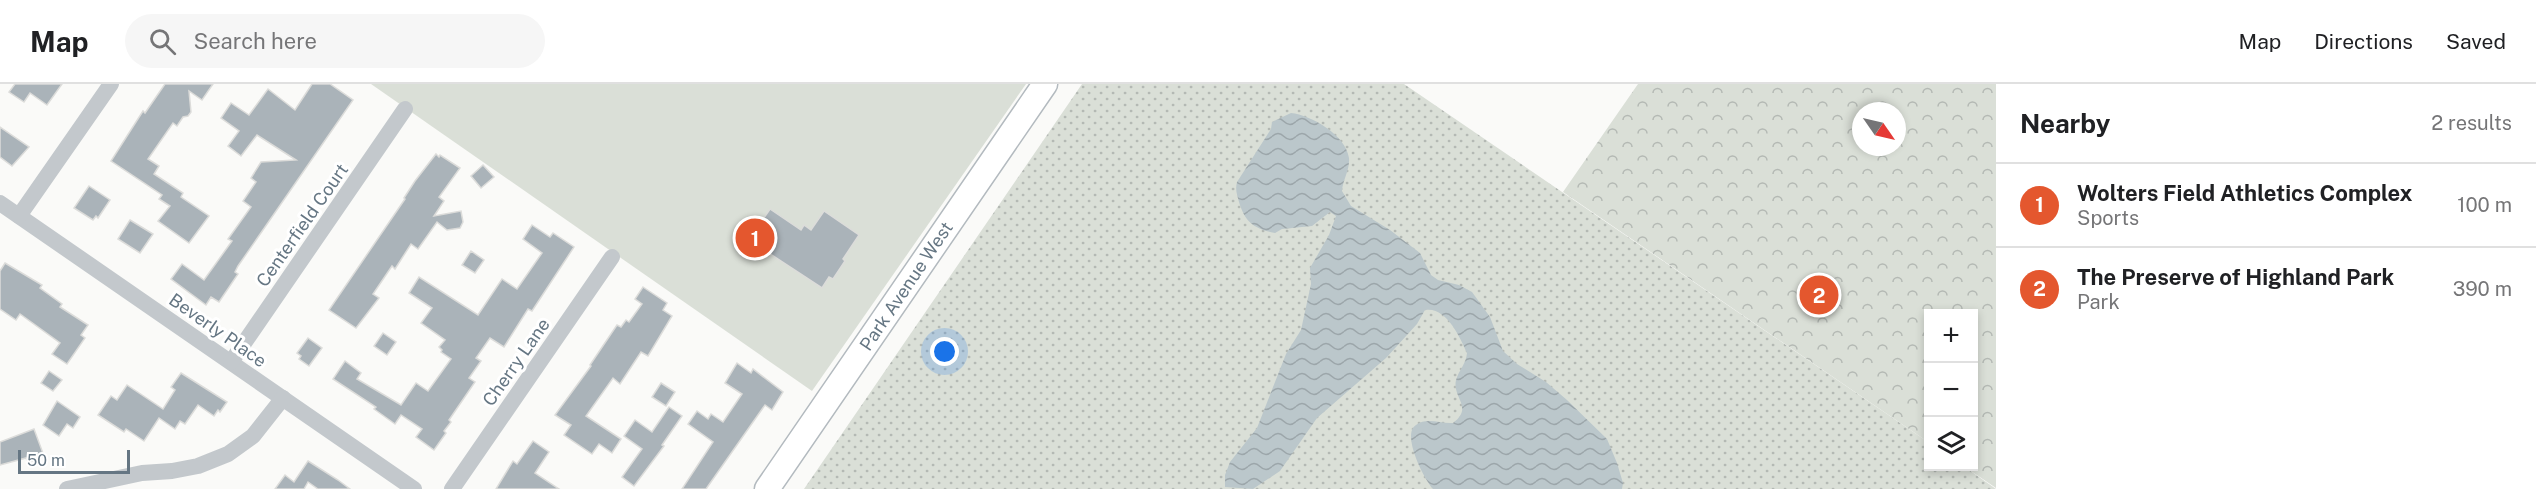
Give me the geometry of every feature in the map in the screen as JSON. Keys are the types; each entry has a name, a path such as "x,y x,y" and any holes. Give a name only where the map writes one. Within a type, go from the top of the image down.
{"street":[{"path":"19,216 111,84"},
{"name":"Park Avenue West","path":"768,489 1045,84"},
{"name":"Centerfield Court","path":"231,362 405,109"},
{"name":"Beverly Place","path":"0,203 414,489"},
{"name":"Cherry Lane","path":"452,489 612,257"},
{"path":"67,489 142,473 198,466 228,454 253,436 283,399"}],"green space":[{"path":"371,84 1026,84 812,391"},
{"path":"1082,84 1404,84 1924,439 1924,471 1971,471 1996,489 804,489"},
{"path":"1638,84 1996,84 1996,488 1971,471 1978,471 1978,309 1924,309 1924,439 1563,192"}],"water":[{"path":"1291,113 1317,122 1335,134 1341,142 1349,158 1342,191 1351,206 1390,230 1420,253 1431,275 1438,280 1459,285 1472,292 1490,317 1503,351 1517,364 1546,382 1607,439 1623,483 1622,489 1433,489 1424,476 1412,447 1412,430 1416,425 1425,421 1453,423 1459,417 1462,407 1456,380 1467,353 1451,324 1433,310 1425,310 1417,324 1386,358 1317,418 1280,471 1253,489 1225,487 1225,475 1230,462 1257,428 1286,354 1301,330 1311,284 1310,268 1329,235 1336,216 1330,212 1312,226 1282,229 1275,233 1256,227 1247,220 1241,209 1236,192 1237,182 1271,129 1272,122"}],"building":[{"path":"15,84 62,84 47,105 30,93 24,102 9,92"},
{"path":"165,84 213,84 202,100 189,91 191,112 188,116 183,117 177,126 173,123 148,159 159,166 154,174 183,193 181,197 209,216 189,243 158,221 170,206 159,199 162,195 111,161 143,111 145,113"},
{"path":"312,84 330,84 353,100 238,266 235,272 238,274 219,302 211,297 206,305 171,279 182,264 204,280 232,241 228,239 251,207 243,201 256,182 251,178 261,162 296,160 257,135 241,156 228,146 239,131 221,118 231,103 249,115 268,89 295,110"},
{"path":"0,127 29,147 12,166 0,157"},
{"path":"436,154 460,168 439,197 444,201 434,216 461,211 463,222 460,228 447,230 437,222 418,249 411,244 395,269 392,266 373,294 379,298 356,328 329,310 415,181"},
{"path":"483,165 494,177 481,188 471,176"},
{"path":"89,186 110,200 98,218 96,216 93,220 74,208"},
{"path":"770,209 801,230 804,225 811,230 824,211 859,235 833,279 829,277 822,288 752,242 758,233 755,231"},
{"path":"130,220 153,234 140,253 118,239"},
{"path":"532,225 550,237 553,233 574,247 532,311 528,309 504,347 490,338 476,358 481,361 469,378 475,382 449,420 451,422 444,431 446,433 434,450 416,437 422,429 401,415 395,424 374,409 376,407 333,379 345,361 361,373 357,379 401,405 416,383 428,391 451,359 441,352 439,347 445,340 421,323 432,308 409,293 419,277 478,315 502,279 517,289 542,253 523,239"},
{"path":"471,251 484,260 475,273 462,265"},
{"path":"5,263 42,285 40,288 62,304 60,307 88,325 81,335 85,338 67,364 52,354 60,343 20,314 16,320 0,309 0,271"},
{"path":"643,287 667,303 663,310 672,316 648,356 641,352 620,384 613,378 586,416 621,439 612,453 599,444 592,454 564,435 571,425 555,415 591,366 617,325 621,327 626,320 629,322 642,304 635,299"},
{"path":"383,333 396,342 387,355 374,346"},
{"path":"308,338 322,348 309,366 299,359 301,356 297,353"},
{"path":"737,363 751,373 753,369 783,392 772,410 765,405 706,489 682,489 713,442 688,424 697,411 708,419 711,414 723,422 742,394 725,383"},
{"path":"49,371 62,380 53,391 41,383"},
{"path":"181,373 227,402 220,412 218,410 214,416 198,405 185,424 180,421 175,429 159,418 144,441 126,429 124,432 98,415 111,396 117,400 127,385 163,409 175,390 171,387"},
{"path":"661,383 675,392 666,406 652,397"},
{"path":"57,401 80,417 73,428 67,424 59,436 43,425"},
{"path":"669,407 682,416 662,445 664,446 634,486 622,477 642,449 624,436 635,420 652,432"},
{"path":"34,429 44,456 28,463 26,458 0,465 0,442"},
{"path":"533,441 549,452 535,473 559,489 496,489 513,461 517,464"},
{"path":"308,461 350,489 318,489 308,482 304,489 275,489 285,475 294,482"}],"place":[{"name":"Wolters Field Athletics Complex","path":"755,238"},
{"name":"The Preserve of Highland Park","path":"1819,295"}]}
